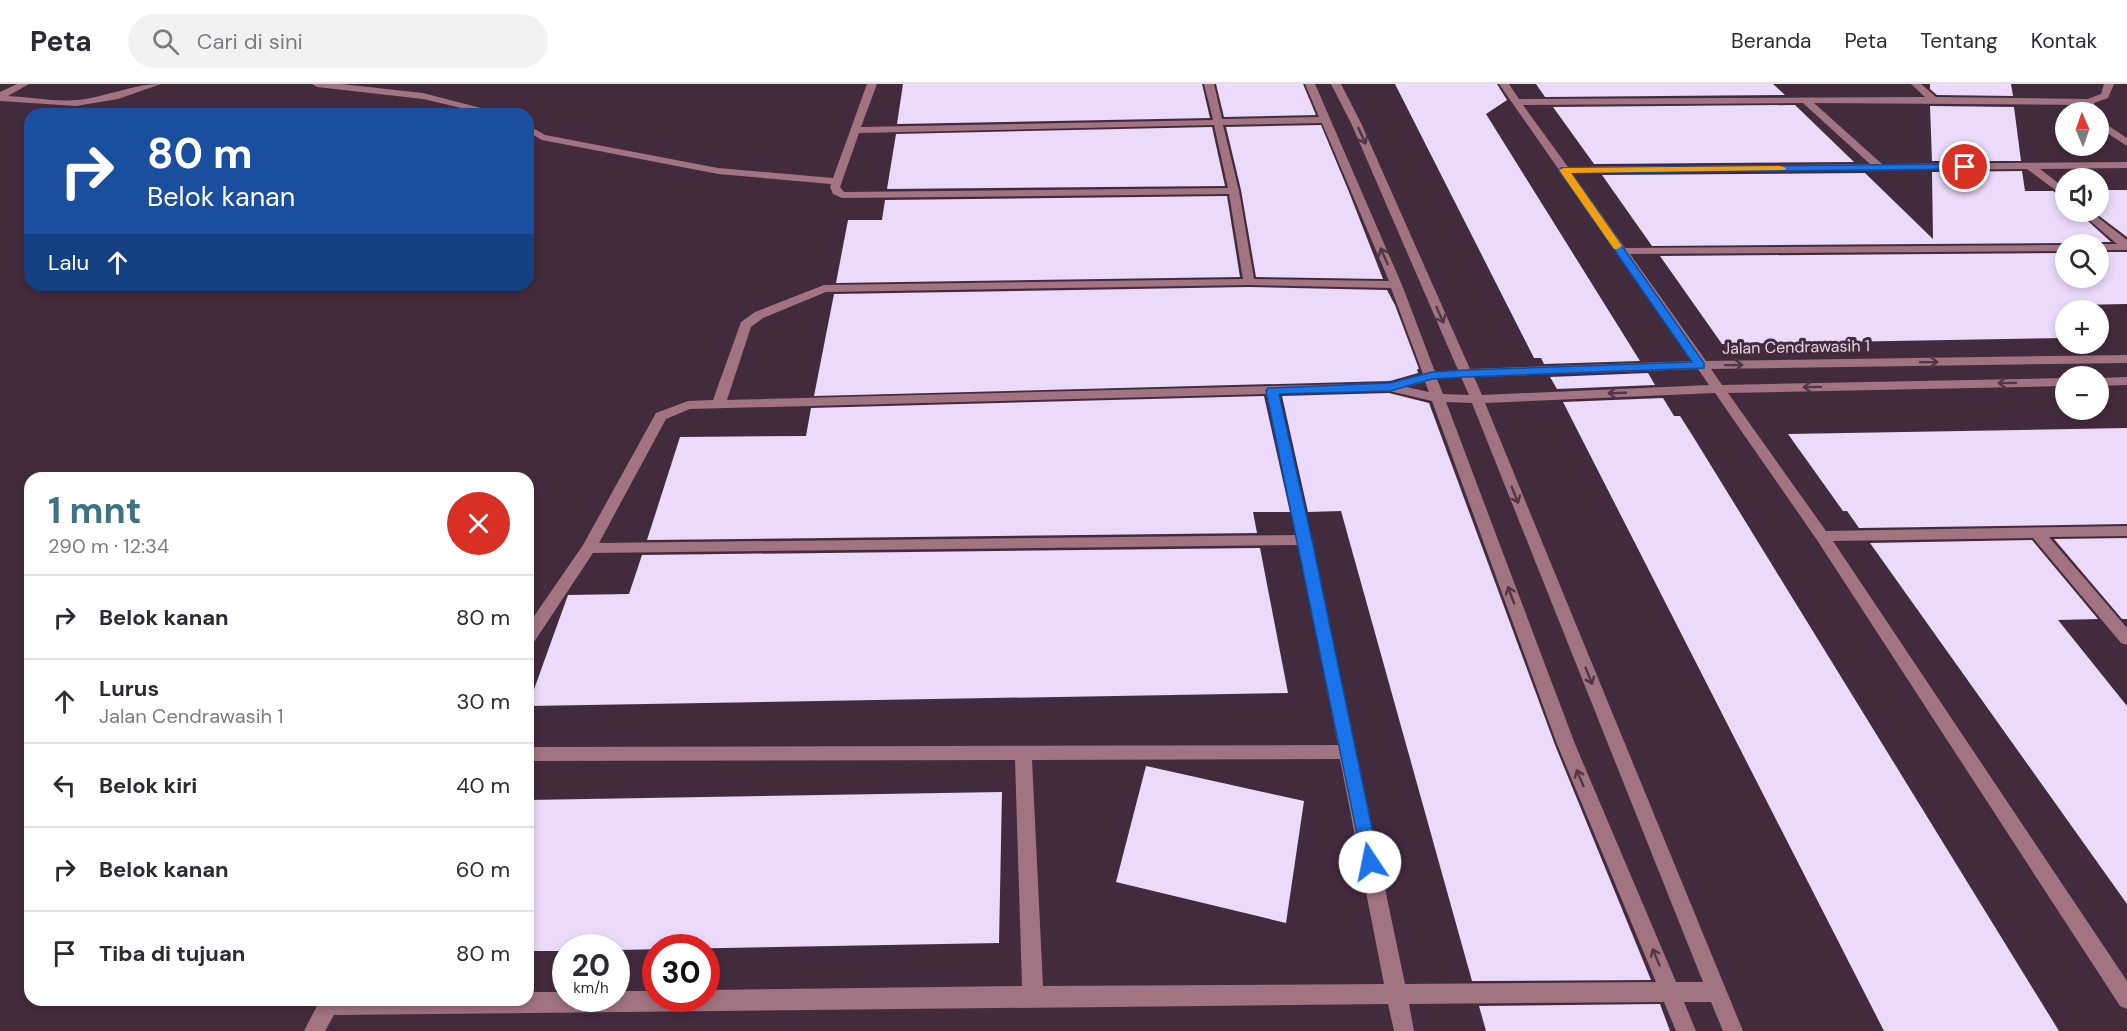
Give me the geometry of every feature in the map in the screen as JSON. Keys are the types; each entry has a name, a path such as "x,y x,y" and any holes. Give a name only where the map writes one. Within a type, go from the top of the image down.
{"street":[{"path":"0,97 24,84"},
{"path":"0,97 76,103 115,97 156,84"},
{"path":"317,84 423,96 474,108"},
{"path":"872,84 838,181 837,192 842,195 1234,191"},
{"path":"1209,84 1234,191 1250,282"},
{"path":"1310,84 1396,285 1432,376 1438,398 1566,744 1686,1031"},
{"path":"1336,84 1356,123 1477,399 1733,1031"},
{"path":"1504,84 1822,536 2127,999"},
{"path":"1916,84 1934,100"},
{"path":"1516,102 1805,100 2089,102 2105,96 2109,84"},
{"path":"1805,100 1879,168"},
{"path":"855,130 1325,120"},
{"path":"2109,130 2127,144"},
{"path":"534,132 542,137 718,171 838,181"},
{"path":"1564,170 2127,165"},
{"path":"2030,166 2055,186"},
{"path":"2097,222 2127,247"},
{"path":"2109,247 2127,247"},
{"path":"1621,251 2055,248"},
{"path":"718,406 745,325 759,315 824,289 1250,282 1396,285"},
{"name":"Jalan Cendrawasih 1","path":"1390,387 1432,376 1466,373 1700,365 2127,359"},
{"path":"2109,382 2127,381"},
{"path":"534,629 589,548 661,416 688,405 1390,387 1438,398 1477,399 1719,389 2055,382"},
{"path":"1272,391 1305,540 1404,1031"},
{"path":"1822,536 2127,531"},
{"path":"2037,533 2127,639"},
{"path":"589,548 1305,540"},
{"path":"1023,752 1033,996"},
{"path":"534,754 1348,752"},
{"path":"534,1001 1717,992"},
{"path":"314,1031 328,1006"}],"building":[{"path":"903,84 1202,84 1210,118 897,124"},
{"path":"1216,84 1303,84 1316,115 1224,117"},
{"path":"1395,84 1497,84 1507,100 1486,114 1640,361 1544,364 1541,358 1534,358"},
{"path":"1536,84 1773,84 1785,95 1545,97"},
{"path":"1930,84 2011,84 2013,96 1937,95 1930,89"},
{"path":"1795,105 1854,162 1594,164 1553,107"},
{"path":"1930,106 2014,107 2021,161 1932,161"},
{"path":"1321,125 1383,279 1256,277 1241,190 1226,127"},
{"path":"1212,127 1225,186 887,189 896,134"},
{"path":"2022,171 2025,191 2055,192 2055,222 2089,222 2102,234 2055,234 2055,243 1652,246 1602,175 1865,173 1933,239 1932,172"},
{"path":"2109,190 2127,190 2127,237 2107,222"},
{"path":"1227,196 1240,277 836,283 848,220 882,220 885,200"},
{"path":"2109,252 2127,252 2127,304 2109,304 2109,300 2055,300 2055,338 1722,344 1660,256 2055,253 2055,288 2109,288"},
{"path":"1249,287 1387,290 1419,369 1417,369 1418,373 1390,381 814,396 834,294"},
{"path":"1648,373 1655,385 1557,389 1550,377"},
{"path":"1389,393 1429,403 1555,745 1651,980 1472,981 1341,511 1308,512 1282,396"},
{"path":"1264,396 1290,512 1253,512 1257,533 647,540 680,437 806,436 811,408"},
{"path":"1663,398 1674,416 1680,416 1694,438 2059,1031 1884,1031 1563,402"},
{"path":"2127,428 2127,524 1859,528 1847,511 1843,511 1788,434"},
{"path":"2127,538 2127,619 2122,619 2054,539"},
{"path":"2032,540 2098,619 2058,620 2127,706 2127,904 1870,543"},
{"path":"1260,548 1288,693 534,706 534,689 568,595 629,594 642,555"},
{"path":"1146,766 1304,801 1286,923 1116,882"},
{"path":"1002,792 999,943 720,948 720,934 642,934 642,950 630,950 630,934 552,934 552,951 534,951 534,800"},
{"path":"1660,1004 1670,1031 1486,1031 1479,1006"}],"slow traffic":[{"path":"1617,246 1564,170 1781,168"}],"route":[{"path":"1370,862 1305,540 1272,391 1390,387 1432,376 1466,373 1700,365 1564,170 1965,167"}]}
